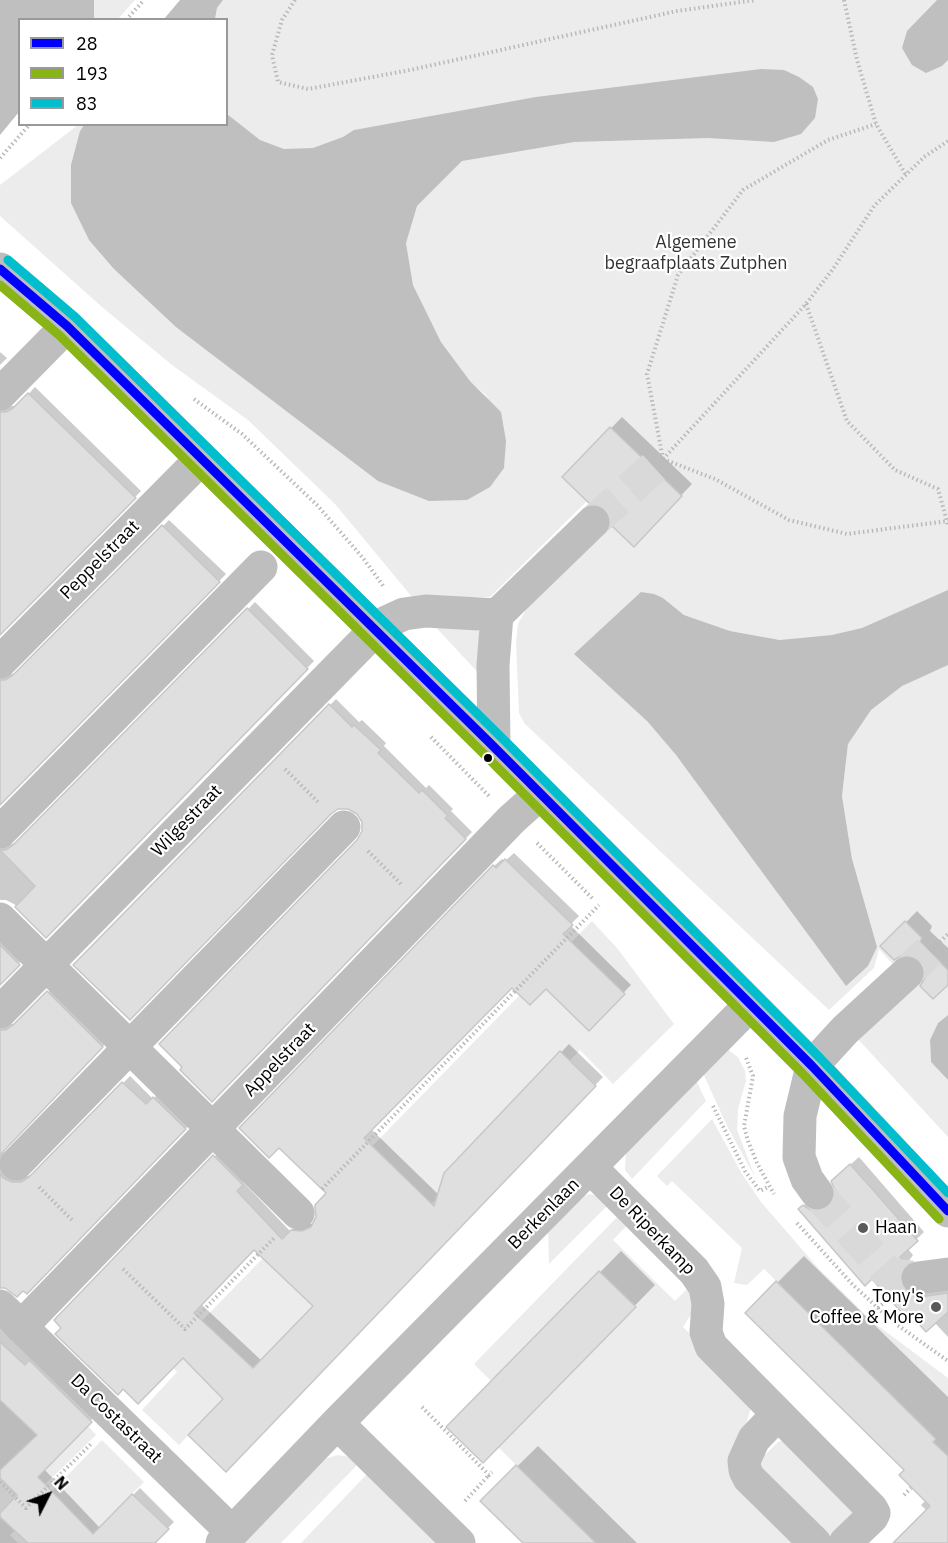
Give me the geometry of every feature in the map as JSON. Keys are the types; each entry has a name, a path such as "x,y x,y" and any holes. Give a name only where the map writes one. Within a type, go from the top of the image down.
{"street":[{"path":"0,268 66,326 494,747 812,1065 948,1211"},
{"path":"0,394 66,326"},
{"name":"Peppelstraat","path":"0,662 201,459"},
{"path":"494,747 493,665 497,615 593,522"},
{"path":"0,832 261,567"},
{"name":"Wilgestraat","path":"0,1012 375,629 395,617 415,612 497,615"},
{"name":"Appelstraat","path":"10,1317 99,1246 512,819 540,794"},
{"path":"16,1164 344,827"},
{"path":"0,919 298,1214"},
{"path":"817,1193 807,1179 798,1157 800,1116 812,1065 845,1030 918,962"},
{"name":"Berkenlaan","path":"227,1538 337,1423 750,1005"},
{"name":"De Riperkamp","path":"590,1167 694,1271 705,1287 708,1304 706,1332 711,1346 873,1510 872,1517 845,1543"},
{"name":"Da Costastraat","path":"10,1317 116,1419 227,1538"},
{"path":"777,1414 754,1439 744,1461 744,1470 748,1478 815,1543"},
{"path":"337,1423 459,1543"}],"path":[{"path":"128,18 144,0"},
{"path":"295,0 282,20 272,55 278,82 308,89 422,67 677,11 755,0"},
{"path":"844,0 857,60 876,124 906,175"},
{"path":"663,459 647,374 678,275 743,190 828,140 876,124"},
{"path":"0,158 28,126"},
{"path":"663,459 807,304 874,206 924,157 948,141"},
{"path":"663,459 715,479 789,520 847,534 948,523 938,489 895,470 847,421 807,304"},
{"path":"16,1164 185,1329 599,905"},
{"path":"918,962 948,934"},
{"path":"725,1030 748,1061 753,1076 744,1126 748,1141 768,1186 779,1202"},
{"path":"713,1106 746,1171 760,1191 768,1186"},
{"path":"791,1216 853,1285 896,1324 948,1361"},
{"path":"878,1308 919,1282"},
{"path":"422,1407 491,1474 463,1503"},
{"path":"0,1482 26,1508 116,1419"}],"green space":[{"path":"94,0 135,0 119,18 94,18"},
{"name":"Algemene begraafplaats Zutphen","path":"223,0 948,0 948,1015 938,1023 930,1040 931,1062 948,1080 948,1137 856,1037 908,981 879,949 874,968 829,1010 525,724 519,713 516,642 518,624 528,606 610,524 587,501 490,597 412,597 335,504 248,420 172,365 102,307 0,216 0,185 77,126 83,126 80,131 490,399 470,381 441,342 413,285 406,243 313,149 284,149 259,140 228,115 228,18 215,18 217,8","holes":["663,598 684,615 730,631 780,640 848,744 842,796 852,859 847,986 676,755 647,721"]},
{"path":"428,619 478,630 482,636 485,680"},
{"path":"592,921 617,948 674,1024 613,1084 580,1050 348,1290 202,1421 179,1445 142,1410 177,1372 173,1368 185,1338"},
{"path":"726,1048 738,1057 745,1071 746,1081 738,1109 737,1130 755,1177 727,1126 702,1071"},
{"path":"695,1078 706,1101 632,1179 625,1170 626,1147"},
{"path":"712,1119 742,1174 761,1202 819,1269 873,1322 948,1378 948,1456 934,1442 935,1438 764,1269 747,1285 734,1283 742,1248 672,1181 667,1186 657,1176"},
{"path":"590,1194 611,1202 549,1264 548,1228 584,1196"},
{"path":"622,1212 631,1221 613,1240 675,1301 694,1282 703,1295 683,1327 742,1386 751,1407 737,1457 798,1543 596,1543 498,1447 636,1306 599,1271 491,1381 474,1364"},
{"path":"0,1400 58,1456 88,1426 96,1435 26,1503 4,1466 0,1470"},
{"path":"102,1440 144,1482 120,1506 130,1516 104,1543 27,1519 10,1535 18,1543 0,1543 0,1517 14,1530"},
{"path":"784,1440 849,1497 853,1514 829,1536 757,1467 759,1461 778,1442"},
{"path":"337,1455 351,1457 359,1463 281,1543 243,1543 325,1459"},
{"path":"369,1472 442,1543 301,1543"}],"shaded area":[{"path":"0,0 94,0 94,18 18,18 18,113 0,135"},
{"path":"180,0 223,0 217,8 215,18 165,18"},
{"path":"937,0 948,0 948,60 942,66 926,73 912,65 902,48 907,31"},
{"path":"761,69 784,70 799,77 813,87 818,99 815,118 801,134 774,142 708,138 574,142 462,161 417,206 406,243 413,285 441,342 470,381 501,412 506,441 504,468 490,487 467,500 429,501 378,481 176,327 114,269 89,240 71,203 71,165 83,126 228,126 228,115 260,140 284,149 313,148 343,137 354,130 536,97"},
{"path":"948,590 948,665 902,686 871,710 848,744 842,796 852,859 877,947 868,966 846,986 676,755 647,721 574,654 641,592 663,598 684,615 730,631 780,640 832,635 862,628"},
{"path":"948,1015 948,1080 931,1062 930,1040 938,1023"}],"building":[{"path":"28,393 136,498 0,635 0,412 13,408"},
{"path":"610,427 682,496 634,547 611,525 611,517 606,509 599,504 590,504 562,477"},
{"path":"162,525 220,582 0,805 0,680 13,675"},
{"path":"247,608 308,669 46,938 15,907 35,886 0,850 6,850 13,845"},
{"path":"329,704 352,727 354,725 381,750 378,753 419,793 422,790 448,816 445,818 466,839 212,1102 180,1070 182,1067 159,1044 357,840 362,831 362,822 357,814 348,809 338,809 331,814 130,1020 73,965"},
{"path":"505,859 573,925 563,934 625,994 589,1031 546,989 530,1005 512,988 364,1138 434,1206 444,1173 560,1051 596,1086 226,1472 188,1435 223,1399 183,1358 138,1404 123,1389 118,1395 55,1334 61,1328 54,1320 213,1155 243,1185 237,1191 282,1239 291,1230 302,1231 311,1227 316,1217 315,1205 326,1193 279,1148 269,1158 239,1128 493,865 496,868","holes":["254,1250 313,1306 253,1368 194,1313"]},
{"path":"905,921 922,938 920,942 948,970 948,985 933,999 920,986 925,978 925,969 920,960 913,955 903,955 894,960 880,946"},
{"path":"0,945 20,965 0,985"},
{"path":"47,991 103,1047 0,1155 0,1030 6,1030 13,1025"},
{"path":"122,1082 146,1104 153,1097 186,1129 27,1294 23,1291 17,1297 5,1288 0,1288 0,1173 3,1178 12,1182 21,1182 29,1177"},
{"path":"850,1164 918,1241 900,1257 906,1264 899,1280 903,1289 910,1295 920,1297 948,1293 948,1312 926,1332 912,1316 908,1320 872,1279 865,1286 798,1209 803,1205 818,1212 828,1208 834,1201 836,1192 831,1181"},
{"path":"599,1271 636,1307 483,1463 446,1427"},
{"path":"776,1281 936,1439 933,1442 948,1456 948,1543 893,1543 930,1506 899,1475 904,1470 745,1313"},
{"path":"0,1342 25,1365 29,1360 92,1422 38,1477 93,1534 132,1494 169,1529 155,1543 28,1543 0,1517 0,1513 17,1495 0,1478 0,1470 37,1435 0,1400"},
{"path":"516,1465 596,1543 523,1543 480,1501"}],"tunnel":[{"path":"593,522 663,459"},
{"path":"907,973 929,951"},
{"path":"817,1193 885,1270 894,1275 918,1278"}],"transit line":[{"name":"83","path":"8,260 75,317 502,738 820,1058 948,1193"},
{"name":"28","path":"0,269 67,326 494,747 812,1066 948,1211"},
{"name":"193","path":"0,285 59,335 486,756 803,1074 939,1219"}],"place":[{"name":"Haan","path":"863,1228"},
{"name":"Tony's Coffee & More","path":"936,1307"}]}
